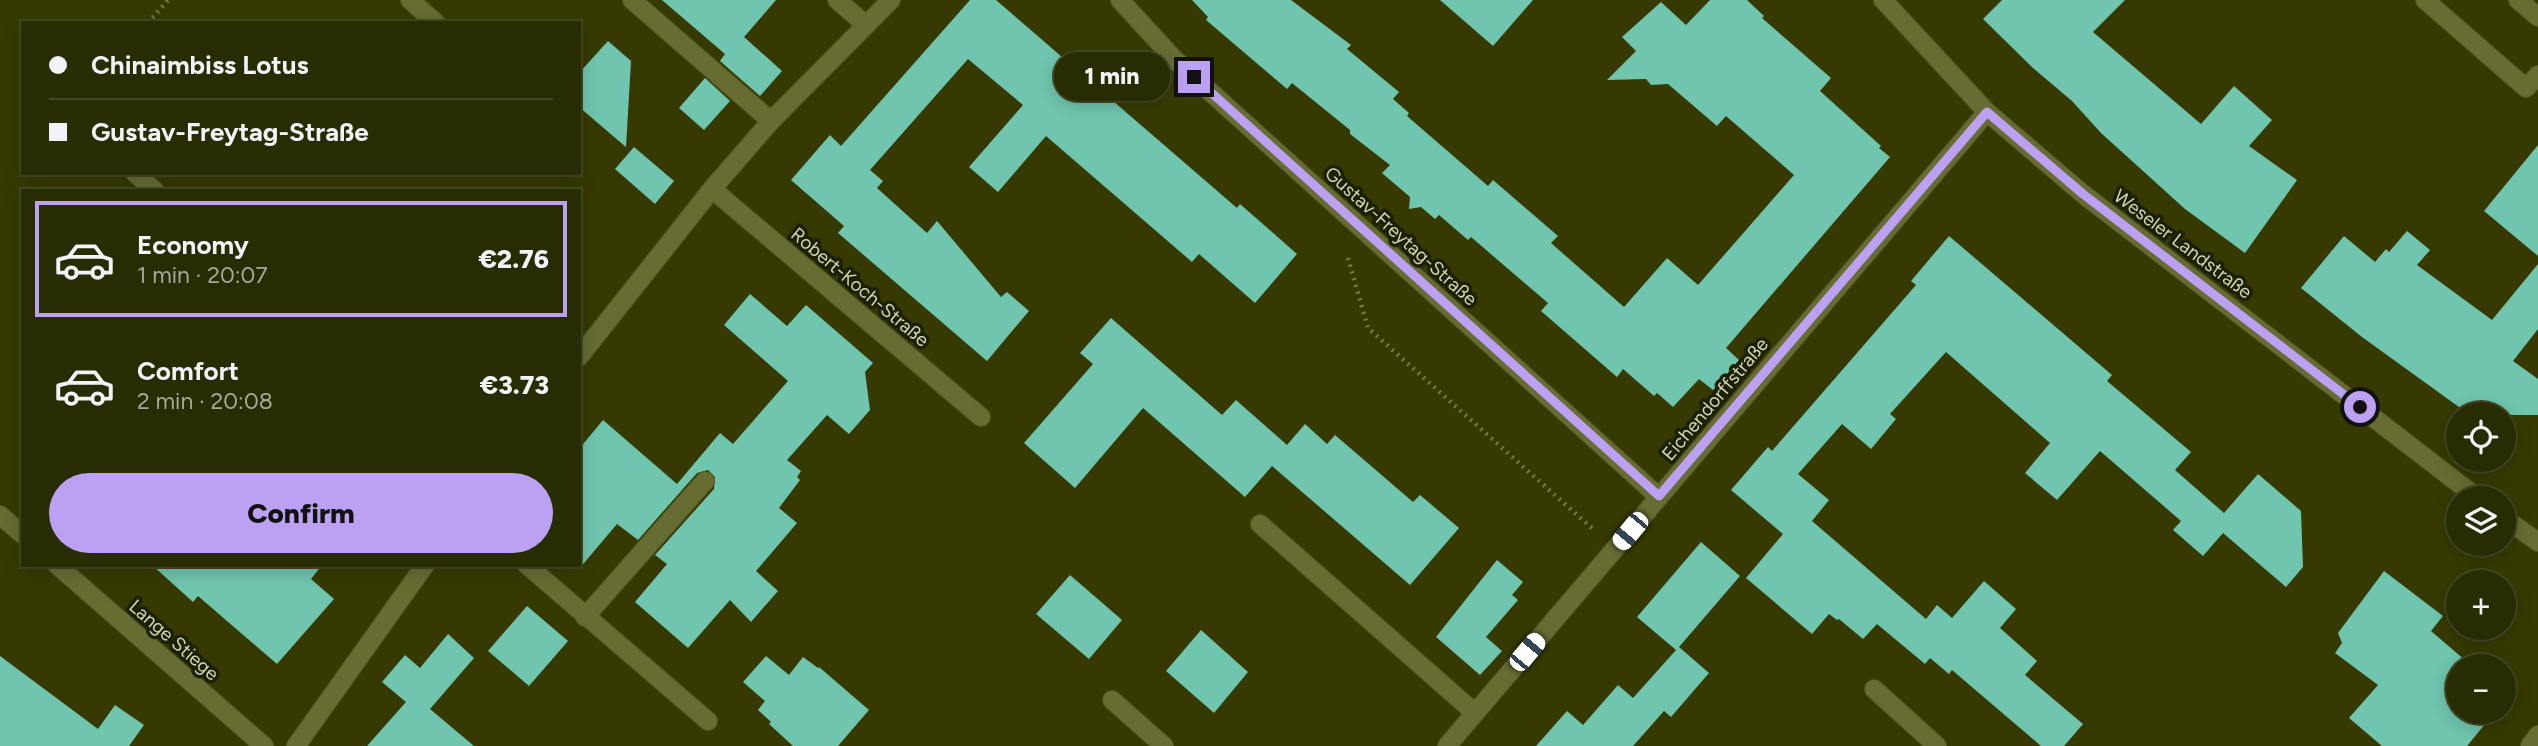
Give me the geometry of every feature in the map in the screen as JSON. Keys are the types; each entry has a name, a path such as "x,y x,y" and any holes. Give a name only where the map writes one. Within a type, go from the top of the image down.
{"street":[{"path":"410,0 434,21"},
{"path":"632,0 771,121"},
{"path":"837,0 866,25"},
{"path":"581,354 712,189 771,121 891,0"},
{"name":"Gustav-Freytag-Straße","path":"1120,0 1174,60 1659,496"},
{"name":"Weseler Landstraße","path":"1883,0 1987,112 2083,194 2462,486"},
{"path":"2425,0 2526,88 2538,75"},
{"path":"2518,0 2538,17"},
{"name":"Eichendorffstraße","path":"1447,746 1987,112"},
{"path":"137,175 153,189"},
{"name":"Robert-Koch-Straße","path":"712,189 981,417"},
{"path":"585,617 705,481"},
{"path":"0,515 21,533"},
{"path":"1260,524 1475,713"},
{"path":"2516,526 2538,542"},
{"name":"Lange Stiege","path":"59,567 264,746"},
{"path":"296,746 424,567"},
{"path":"529,567 708,721"},
{"path":"1874,689 1937,746"},
{"path":"1112,700 1164,746"},
{"path":"2530,746 2538,735"}],"path":[{"path":"150,21 168,0"},
{"path":"1347,253 1368,328 1615,549"}],"building":[{"path":"662,0 776,0 744,37 782,71 760,96 720,61 725,54"},
{"path":"970,0 996,0 1237,208 1240,204 1297,254 1255,303 1199,254 1192,262 1046,136 998,192 969,167 1023,105 968,59 870,170 883,181 877,188 927,233 937,221 1001,297 1007,292 1029,311 987,361 838,233 844,226 791,180 830,135 841,146"},
{"path":"1192,0 1291,0 1351,45 1347,49 1399,92 1393,99 1409,113 1407,116 1488,186 1493,180 1558,236 1551,243 1624,307 1667,258 1698,285 1794,175 1726,116 1717,126 1668,84 1651,85 1646,79 1607,80 1636,51 1622,37 1661,2 1686,25 1710,0 1747,0 1764,16 1762,18 1831,78 1820,91 1890,157 1726,348 1739,360 1713,390 1699,379 1673,407 1657,393 1654,396 1623,369 1617,377 1541,311 1548,303 1471,237 1468,240 1439,215 1435,219 1421,207 1409,209 1410,197 1382,173 1390,165 1292,83 1287,89 1206,20 1208,17"},
{"path":"1440,0 1533,0 1493,46"},
{"path":"2002,0 2125,0 2093,32 2201,124 2234,86 2272,120 2249,146 2297,180 2245,253 2185,209 2101,133 2072,101 2033,68 1983,19"},
{"path":"608,41 631,61 626,147 581,109 581,71"},
{"path":"705,78 730,101 704,130 679,108"},
{"path":"2538,145 2538,256 2484,211"},
{"path":"634,147 674,181 655,204 615,169"},
{"path":"2407,231 2430,250 2417,265 2492,320 2538,264 2538,329 2513,361 2538,379 2538,415 2516,415 2516,402 2452,402 2362,337 2301,288 2344,236 2375,262 2386,249 2389,252"},
{"path":"1949,236 2112,375 2107,381 2191,452 2175,470 2224,513 2258,474 2301,511 2303,567 2286,587 2223,533 2203,556 2173,530 2181,521 2100,451 2057,500 2025,473 2050,443 1946,352 1890,414 1896,419 1871,449 1842,424 1798,474 1829,500 1812,521 1926,619 1937,605 1952,618 1984,581 2016,609 2000,628 2037,661 2025,675 2083,724 2064,746 2041,746 1952,670 1949,674 1930,658 1925,664 1877,624 1863,639 1829,614 1812,634 1746,578 1783,534 1731,490 1768,447 1772,451 1916,285 1911,281"},
{"path":"750,294 787,326 806,305 873,363 865,372 870,410 849,434 827,415 787,460 801,471 797,477 800,480 779,508 797,523 756,571 778,591 751,622 730,600 688,648 635,602 667,564 655,555 714,489 715,477 708,470 697,473 638,540 617,524 581,567 581,447 603,420 677,484 720,433 733,444 788,381 724,325"},
{"path":"1111,318 1222,415 1236,400 1287,445 1305,424 1327,444 1335,435 1413,502 1420,495 1459,528 1410,585 1272,466 1245,497 1143,408 1075,488 1024,443 1093,364 1080,353"},
{"path":"1701,542 1740,576 1679,647 1709,673 1671,717 1664,711 1633,746 1536,746 1567,711 1583,725 1618,685 1633,698 1676,650 1637,617"},
{"path":"1497,560 1523,582 1512,595 1518,600 1486,637 1502,651 1480,675 1436,637"},
{"path":"154,567 320,567 311,579 334,599 277,664 198,596 193,602"},
{"path":"2384,571 2443,616 2431,631 2458,654 2446,654 2446,724 2485,724 2467,746 2382,746 2349,718 2378,685 2335,653 2342,643 2338,633"},
{"path":"1070,575 1122,620 1089,659 1036,614"},
{"path":"527,606 568,641 529,686 488,651"},
{"path":"1201,630 1248,672 1214,713 1166,671"},
{"path":"448,634 474,658 430,709 474,746 367,746 406,702 382,682 405,655 420,668"},
{"path":"0,656 98,729 115,705 144,725 129,746 0,746"},
{"path":"766,656 789,675 803,657 819,667 869,710 838,746 793,746 758,710 765,701 743,682"}],"route":[{"path":"1194,77 1659,496 1987,112 2083,194 2360,407"}]}
